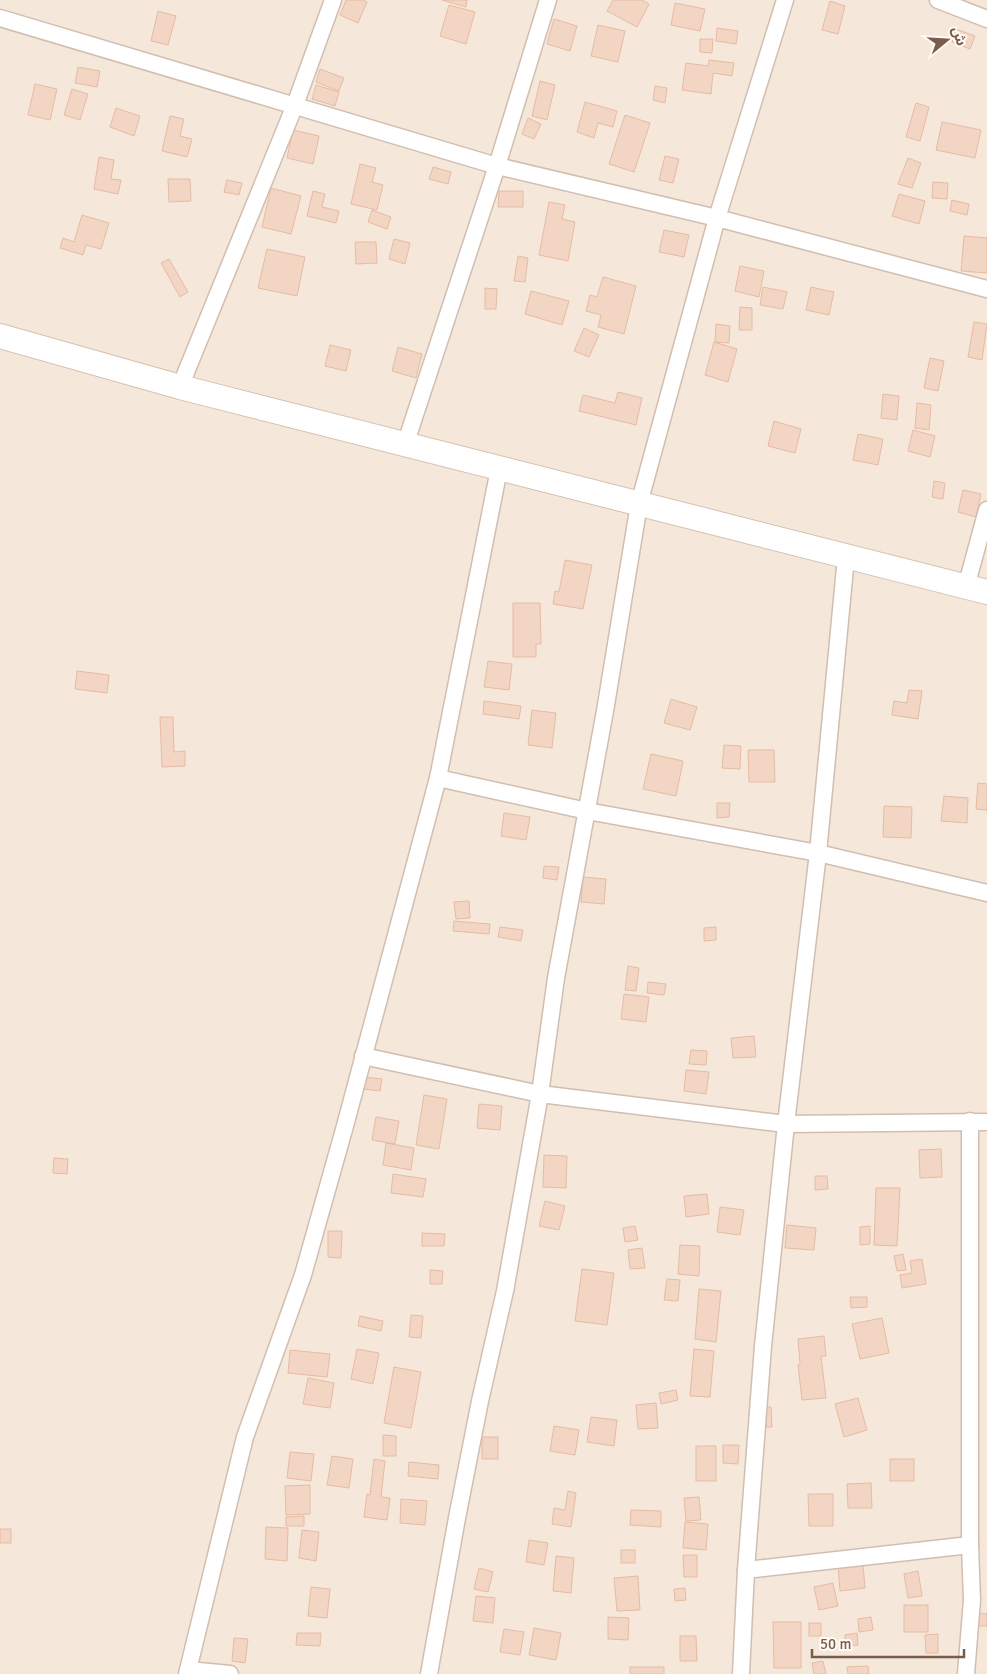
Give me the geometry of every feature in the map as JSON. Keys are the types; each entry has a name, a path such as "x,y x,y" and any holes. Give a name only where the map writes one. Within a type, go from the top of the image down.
{"main road":[{"path":"0,336 180,388 976,590"}],"street":[{"path":"180,388 295,106 333,0"},
{"path":"405,446 497,166 548,0"},
{"path":"429,1674 462,1489 505,1291 540,1094 556,978 605,711 639,504 717,218 785,0"},
{"path":"938,0 987,18"},
{"path":"0,18 497,166 717,218 987,289"},
{"path":"230,1674 188,1672 245,1437 303,1275 438,778 499,469"},
{"path":"976,590 987,510"},
{"path":"741,1674 746,1570 763,1346 786,1124 818,853 846,557"},
{"path":"438,778 587,811 818,853 987,893"},
{"path":"364,1056 540,1094 786,1124 987,1122"},
{"path":"966,1674 972,1600 970,1545 970,1121"},
{"path":"746,1570 970,1545"}],"shaded area":[{"path":"0,0 987,0 987,1674 0,1674"}],"building":[{"path":"346,0 363,0 367,2 358,23 340,15"},
{"path":"442,0 467,0 466,7"},
{"path":"613,0 642,0 649,4 637,27 607,11"},
{"path":"830,1 845,6 838,34 822,30"},
{"path":"675,3 705,9 700,31 671,25"},
{"path":"449,5 475,12 466,44 440,36"},
{"path":"158,11 176,16 168,45 151,41"},
{"path":"554,19 577,26 570,51 547,44"},
{"path":"598,25 625,31 618,62 591,56"},
{"path":"717,28 738,31 736,44 716,41"},
{"path":"956,29 975,36 970,49 952,42"},
{"path":"700,39 713,39 712,53 700,52"},
{"path":"709,60 734,63 732,76 713,73 711,94 682,90 686,63 708,66"},
{"path":"78,67 100,71 97,87 75,83"},
{"path":"320,69 344,78 339,91 316,82"},
{"path":"540,81 555,85 547,120 532,116"},
{"path":"35,84 57,89 50,120 28,115"},
{"path":"316,85 339,92 335,106 312,99"},
{"path":"655,86 667,88 665,103 653,100"},
{"path":"72,89 88,94 80,120 64,115"},
{"path":"585,102 617,111 613,127 598,123 594,138 577,132"},
{"path":"916,103 929,107 920,141 906,137"},
{"path":"116,108 140,116 134,136 110,127"},
{"path":"625,115 650,123 634,172 609,164"},
{"path":"170,116 184,119 180,136 192,139 187,157 162,151"},
{"path":"528,118 541,124 534,139 522,134"},
{"path":"942,122 981,130 975,158 936,150"},
{"path":"293,130 319,136 313,164 287,158"},
{"path":"665,156 679,159 673,183 659,180"},
{"path":"99,157 114,160 111,179 121,180 118,194 94,189"},
{"path":"908,158 921,163 912,188 898,184"},
{"path":"360,164 376,168 372,182 383,185 377,210 351,204"},
{"path":"433,167 451,172 448,184 429,179"},
{"path":"168,179 190,179 191,201 169,202"},
{"path":"227,180 242,183 239,195 224,192"},
{"path":"933,182 948,183 947,199 932,198"},
{"path":"271,188 301,196 291,234 262,227"},
{"path":"313,191 325,194 322,207 339,211 336,223 307,216"},
{"path":"499,191 523,191 523,207 498,207"},
{"path":"899,194 925,201 919,224 892,216"},
{"path":"952,200 969,204 967,215 950,211"},
{"path":"549,202 565,205 562,219 575,222 568,261 539,255"},
{"path":"372,210 391,217 387,229 368,222"},
{"path":"82,215 109,223 101,249 86,245 83,255 60,248 63,238 74,242"},
{"path":"664,230 689,235 684,257 659,252"},
{"path":"964,236 987,238 987,273 961,271"},
{"path":"394,239 410,243 405,264 389,259"},
{"path":"355,242 376,242 377,263 356,264"},
{"path":"267,249 305,257 297,296 258,288"},
{"path":"518,256 528,258 525,282 514,281"},
{"path":"169,259 188,292 180,297 161,263"},
{"path":"740,266 764,271 759,297 735,291"},
{"path":"603,277 636,286 624,334 598,327 601,315 586,311 590,295 597,297"},
{"path":"763,287 787,292 783,309 760,305"},
{"path":"811,287 834,292 829,315 806,310"},
{"path":"485,288 497,289 496,309 485,309"},
{"path":"531,291 569,301 562,325 525,314"},
{"path":"740,307 752,308 752,330 739,330"},
{"path":"974,322 987,324 982,360 968,357"},
{"path":"716,324 730,326 729,343 715,342"},
{"path":"584,328 599,335 589,357 574,351"},
{"path":"714,342 737,349 728,382 705,375"},
{"path":"330,345 351,350 346,371 325,366"},
{"path":"398,347 422,354 416,378 392,371"},
{"path":"930,358 944,361 938,391 924,388"},
{"path":"618,392 642,398 636,425 579,411 583,395 615,403"},
{"path":"883,394 899,396 897,420 881,418"},
{"path":"917,403 931,405 929,430 915,428"},
{"path":"774,421 801,429 795,453 768,446"},
{"path":"913,430 935,436 930,457 908,451"},
{"path":"858,434 883,439 878,465 853,460"},
{"path":"934,481 945,483 943,499 932,497"},
{"path":"963,490 981,494 976,517 958,512"},
{"path":"565,560 592,565 583,609 553,604 555,591 559,592"},
{"path":"513,603 540,603 541,644 536,644 536,657 513,657"},
{"path":"488,661 512,664 509,690 484,687"},
{"path":"77,671 109,675 107,693 75,689"},
{"path":"909,690 922,691 918,719 892,715 894,701 907,703"},
{"path":"671,699 697,707 690,730 664,723"},
{"path":"484,701 521,706 519,719 483,714"},
{"path":"532,710 556,713 552,748 528,745"},
{"path":"160,717 173,717 174,752 185,751 185,766 162,767"},
{"path":"724,745 741,746 740,769 722,768"},
{"path":"748,750 774,750 775,782 749,782"},
{"path":"651,754 683,761 676,796 643,789"},
{"path":"978,783 987,784 987,810 976,809"},
{"path":"944,796 968,798 967,823 941,821"},
{"path":"717,803 730,803 729,817 717,818"},
{"path":"884,806 912,807 911,838 883,837"},
{"path":"504,813 530,817 526,840 501,836"},
{"path":"544,866 559,867 557,880 543,878"},
{"path":"583,877 606,879 604,904 581,902"},
{"path":"469,901 470,918 456,919 454,902"},
{"path":"454,921 490,924 489,934 453,931"},
{"path":"500,927 523,930 521,941 498,937"},
{"path":"716,927 716,940 704,941 704,928"},
{"path":"628,966 639,968 636,991 625,990"},
{"path":"648,982 666,984 664,995 647,993"},
{"path":"624,994 649,997 646,1022 621,1019"},
{"path":"754,1036 756,1057 733,1058 731,1038"},
{"path":"691,1050 707,1051 706,1065 689,1064"},
{"path":"686,1070 709,1072 706,1094 684,1091"},
{"path":"365,1077 382,1079 380,1091 364,1089"},
{"path":"424,1095 447,1099 439,1149 416,1145"},
{"path":"479,1104 502,1106 500,1130 477,1128"},
{"path":"376,1117 399,1121 395,1144 372,1140"},
{"path":"386,1143 414,1148 411,1170 383,1165"},
{"path":"941,1149 942,1177 920,1178 919,1150"},
{"path":"544,1155 567,1156 566,1188 543,1187"},
{"path":"54,1158 68,1159 67,1174 53,1173"},
{"path":"393,1174 426,1179 423,1197 391,1193"},
{"path":"815,1176 827,1176 828,1189 815,1190"},
{"path":"876,1188 900,1188 897,1246 874,1245"},
{"path":"707,1194 709,1214 686,1217 684,1196"},
{"path":"545,1201 565,1206 559,1230 539,1226"},
{"path":"720,1207 744,1210 740,1235 717,1232"},
{"path":"787,1225 816,1228 814,1250 785,1248"},
{"path":"635,1226 638,1240 625,1242 623,1228"},
{"path":"870,1226 870,1244 860,1245 860,1227"},
{"path":"328,1231 342,1231 341,1258 328,1257"},
{"path":"422,1233 445,1234 444,1246 422,1246"},
{"path":"680,1245 700,1246 699,1276 678,1274"},
{"path":"642,1248 645,1268 630,1269 628,1250"},
{"path":"903,1254 906,1270 897,1271 894,1256"},
{"path":"922,1259 926,1284 902,1288 900,1275 912,1273 910,1261"},
{"path":"582,1269 614,1273 607,1325 575,1321"},
{"path":"430,1270 443,1271 442,1284 430,1284"},
{"path":"667,1279 680,1280 678,1301 664,1300"},
{"path":"699,1289 721,1291 716,1342 695,1339"},
{"path":"850,1297 867,1297 867,1307 851,1308"},
{"path":"411,1315 423,1316 421,1338 409,1337"},
{"path":"360,1316 383,1321 381,1331 358,1326"},
{"path":"882,1318 889,1353 860,1359 852,1324"},
{"path":"824,1336 826,1356 821,1356 826,1398 802,1400 798,1365 800,1364 798,1339"},
{"path":"357,1349 379,1353 373,1384 351,1379"},
{"path":"694,1349 714,1351 710,1397 690,1396"},
{"path":"290,1350 330,1354 327,1377 288,1373"},
{"path":"394,1367 421,1372 411,1428 384,1423"},
{"path":"308,1378 334,1383 330,1408 303,1404"},
{"path":"676,1390 678,1400 661,1404 659,1393"},
{"path":"858,1398 867,1430 844,1437 835,1404"},
{"path":"656,1403 658,1428 638,1429 636,1405"},
{"path":"759,1407 771,1407 772,1427 759,1427"},
{"path":"591,1417 617,1420 614,1446 587,1442"},
{"path":"554,1426 579,1430 575,1455 550,1451"},
{"path":"383,1435 396,1436 396,1456 383,1456"},
{"path":"482,1437 498,1437 498,1459 482,1459"},
{"path":"723,1445 739,1445 738,1464 723,1463"},
{"path":"696,1446 716,1446 716,1481 696,1481"},
{"path":"290,1452 314,1454 311,1481 287,1478"},
{"path":"332,1456 353,1459 349,1488 327,1485"},
{"path":"374,1459 385,1461 381,1497 390,1498 387,1520 364,1517 367,1494 370,1495"},
{"path":"890,1459 914,1459 914,1481 890,1481"},
{"path":"409,1462 439,1465 438,1479 408,1476"},
{"path":"871,1483 872,1508 848,1508 847,1484"},
{"path":"310,1485 310,1514 286,1515 285,1486"},
{"path":"568,1491 576,1493 571,1527 552,1524 554,1508 565,1510"},
{"path":"808,1494 833,1494 833,1526 809,1526"},
{"path":"699,1497 701,1520 686,1521 684,1498"},
{"path":"401,1499 427,1501 425,1525 400,1523"},
{"path":"631,1510 661,1511 661,1527 630,1525"},
{"path":"304,1516 304,1526 286,1526 286,1517"},
{"path":"685,1522 708,1524 706,1550 683,1548"},
{"path":"266,1527 288,1528 287,1561 265,1559"},
{"path":"0,1529 11,1529 11,1543 0,1543"},
{"path":"302,1530 319,1532 316,1561 299,1558"},
{"path":"529,1540 548,1543 544,1565 526,1562"},
{"path":"621,1550 635,1550 635,1563 621,1563"},
{"path":"683,1555 697,1555 697,1577 684,1577"},
{"path":"556,1556 574,1558 571,1593 553,1591"},
{"path":"863,1564 865,1588 840,1591 838,1566"},
{"path":"479,1568 493,1572 488,1592 474,1589"},
{"path":"918,1571 922,1596 908,1598 904,1574"},
{"path":"638,1576 640,1610 617,1611 614,1578"},
{"path":"833,1583 838,1606 819,1610 814,1587"},
{"path":"311,1587 330,1589 327,1618 308,1616"},
{"path":"685,1588 686,1600 675,1601 674,1589"},
{"path":"476,1596 495,1598 493,1623 473,1621"},
{"path":"904,1605 928,1605 928,1632 904,1632"},
{"path":"974,1613 987,1614 987,1626 974,1626"},
{"path":"608,1617 629,1618 628,1640 608,1639"},
{"path":"871,1617 873,1630 859,1632 858,1619"},
{"path":"773,1622 801,1622 801,1668 774,1668"},
{"path":"809,1623 821,1623 821,1636 809,1636"},
{"path":"534,1628 561,1633 556,1660 529,1655"},
{"path":"504,1629 524,1632 520,1655 500,1652"},
{"path":"297,1633 321,1633 320,1646 296,1645"},
{"path":"857,1633 858,1645 846,1646 845,1635"},
{"path":"938,1634 938,1653 926,1653 925,1635"},
{"path":"680,1636 696,1636 697,1661 680,1661"},
{"path":"234,1638 248,1639 245,1663 232,1661"},
{"path":"823,1661 826,1674 814,1674 812,1663"},
{"path":"868,1666 869,1674 848,1674 847,1667"},
{"path":"630,1667 664,1667 664,1674 630,1674"}]}
